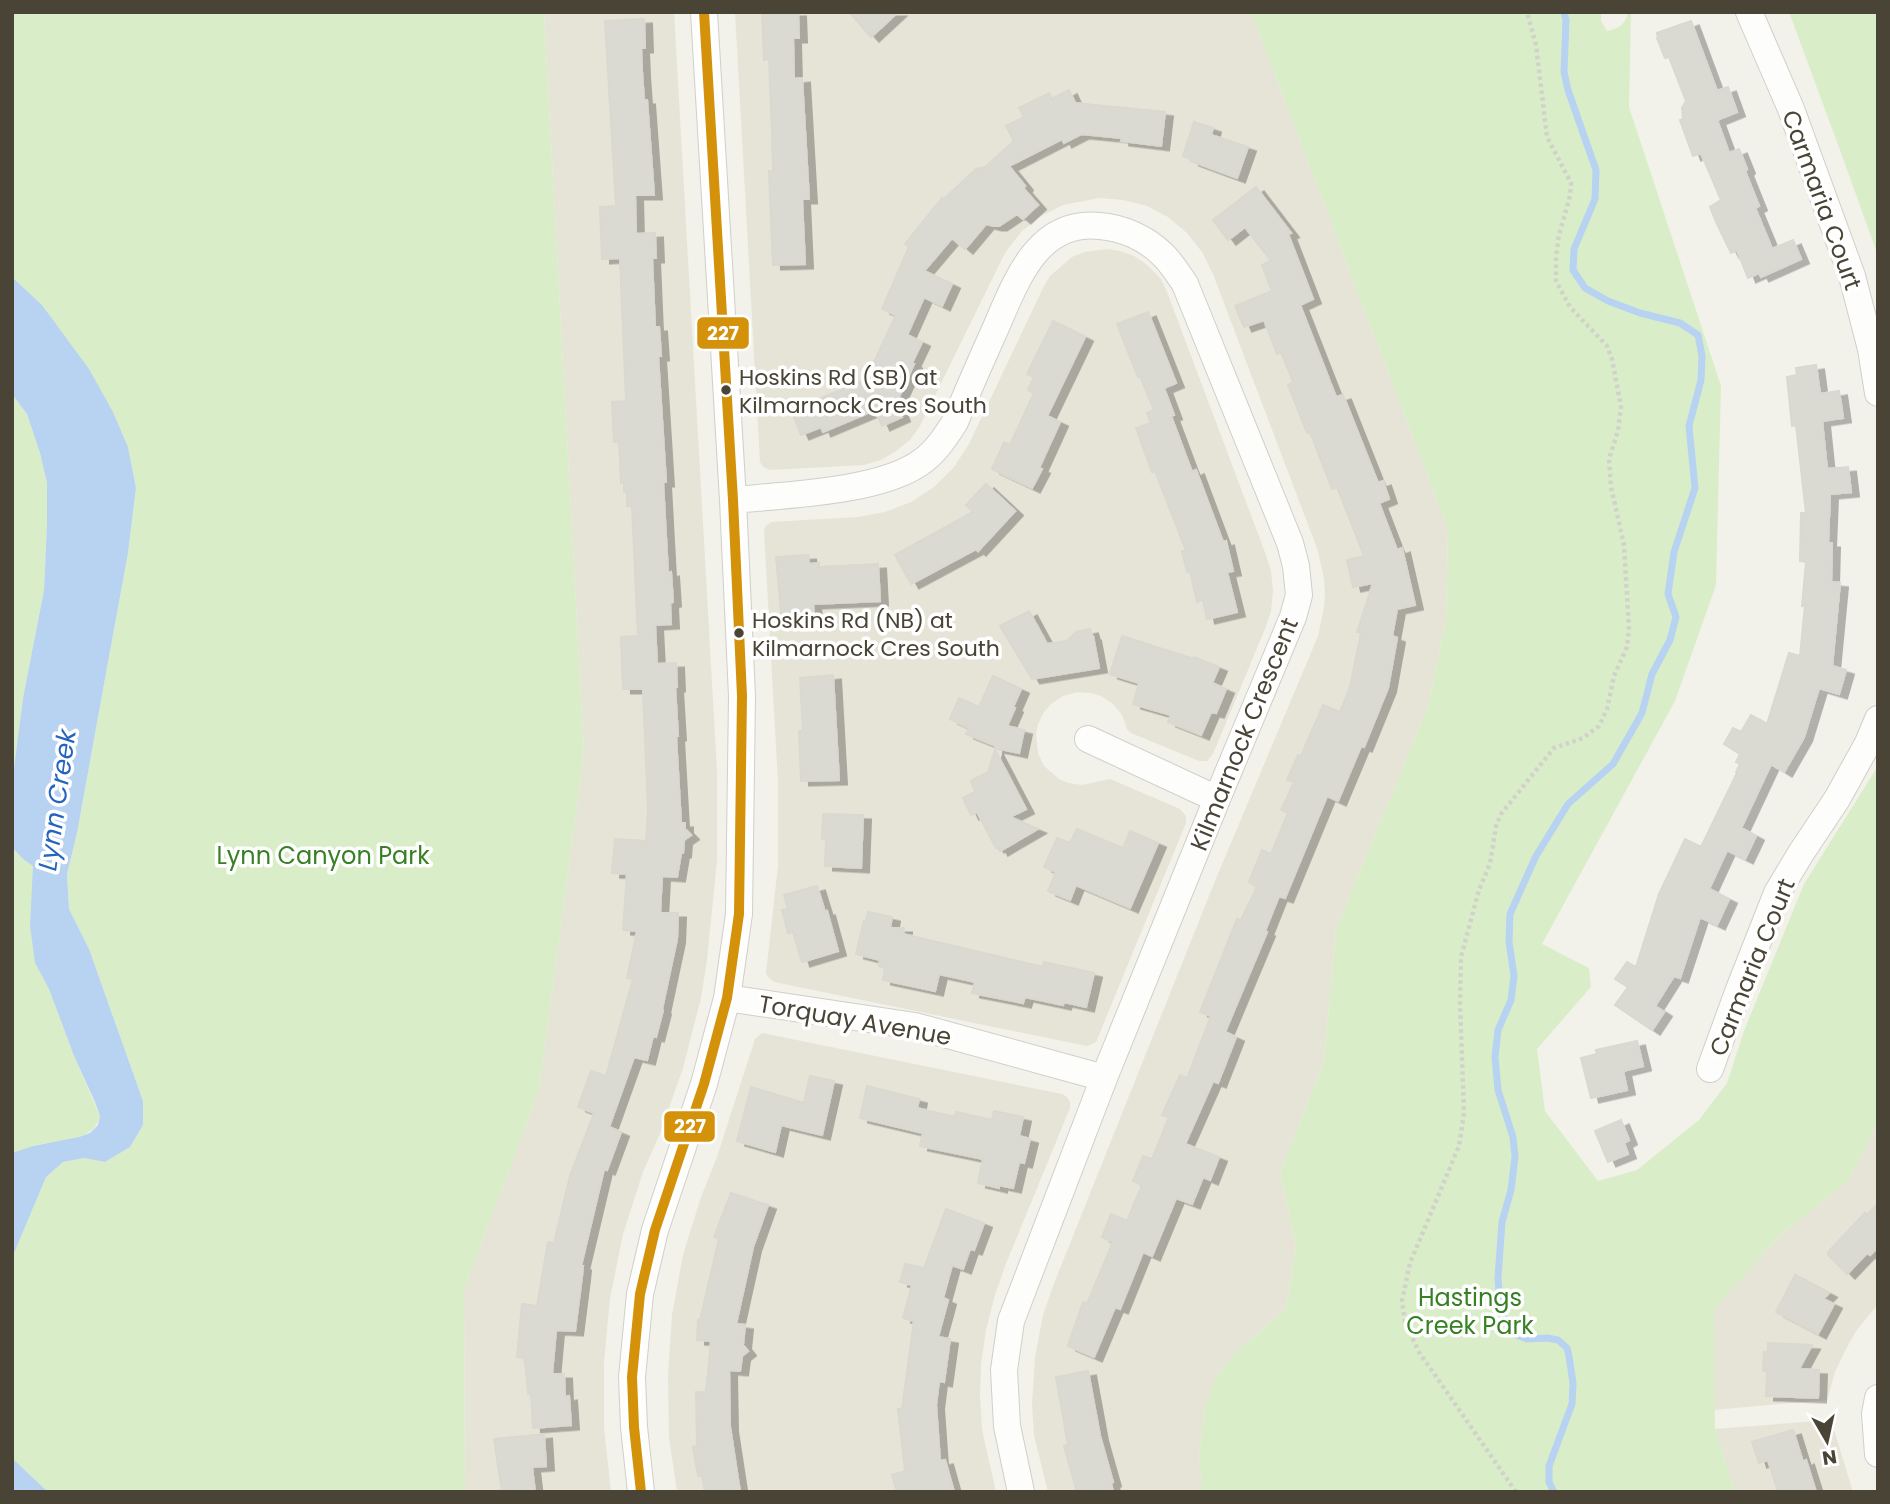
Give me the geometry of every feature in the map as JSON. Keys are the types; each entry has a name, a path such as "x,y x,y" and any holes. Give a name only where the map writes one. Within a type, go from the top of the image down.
{"street":[{"path":"641,1492 632,1377 639,1294 655,1230 704,1084 727,998 739,914 742,696 704,12"},
{"name":"Carmaria Court","path":"1749,12 1790,108 1852,276 1871,349 1878,393"},
{"name":"Kilmarnock Crescent","path":"733,500 843,489 898,475 924,460 945,438 954,422 1021,270 1038,248 1054,235 1071,227 1087,225 1115,228 1139,237 1163,254 1185,284 1290,543 1299,595 1293,617 1104,1078 1012,1321 1004,1370 1007,1426 1021,1492"},
{"name":"Carmaria Court","path":"1710,1069 1777,893 1837,799 1878,719"},
{"path":"1088,739 1217,799"},
{"name":"Torquay Avenue","path":"727,998 915,1026 1104,1078"},
{"path":"1878,1398 1875,1413 1878,1454"}],"path":[{"path":"1516,1492 1419,1352 1405,1322 1402,1301 1410,1263 1459,1146 1464,1113 1461,957 1479,890 1490,864 1496,826 1501,814 1554,748 1583,738 1599,726 1607,709 1614,676 1627,647 1629,630 1624,545 1611,487 1609,459 1618,430 1621,407 1612,359 1606,346 1570,307 1556,281 1559,235 1571,183 1547,137 1535,45 1527,12"}],"shaded area":[{"path":"544,12 674,12 717,771 717,860 701,998 683,1068 643,1172 623,1234 610,1298 604,1363 604,1428 611,1492 465,1492 464,1289 539,1090 584,752"},
{"path":"735,12 1251,12 1448,529 1446,620 1428,706 1336,930 1324,1061 1280,1174 1296,1245 1286,1309 1234,1354 1216,1377 1205,1406 1199,1459 1203,1492 1048,1492 1034,1435 1032,1405 1035,1357 1043,1315 1053,1286 1215,881 1318,636 1325,593 1318,551 1213,274 1202,252 1187,233 1168,217 1147,206 1123,200 1099,198 1063,205 1041,216 1022,231 1001,261 920,426 910,440 896,451 881,460 864,465 770,470 763,467 760,462"},
{"path":"1107,249 1134,256 1161,279 1266,555 1273,591 1271,611 1265,629 1213,754 1207,761 1199,761 1131,733 1113,704 1091,693 1077,692 1063,696 1051,704 1038,724 1038,753 1044,766 1059,779 1082,785 1110,779 1180,809 1186,816 1186,823 1096,1042 1087,1046 774,982 766,973 778,866 778,782 764,530 771,522 858,517 885,512 911,502 934,487 954,467 969,444 1050,276 1072,257"},
{"path":"762,1033 1062,1094 1070,1102 1070,1108 1005,1266 986,1330 981,1364 982,1430 996,1492 677,1492 669,1437 668,1376 672,1315 683,1255 755,1039"},
{"path":"1878,1122 1878,1304 1856,1331 1845,1351 1835,1372 1827,1400 1713,1410 1714,1309 1780,1235 1848,1181"},
{"path":"1831,1420 1853,1492 1735,1492 1715,1429"}],"green space":[{"name":"Lynn Canyon Park","path":"12,12 544,12 584,752 539,1090 464,1289 465,1492 48,1492 12,1458 12,1258 46,1177 63,1162 84,1158 105,1162 130,1147 143,1125 143,1101 89,949 69,909 67,874 77,833 128,553 136,488 128,447 113,412 42,305 12,277"},
{"name":"Hastings Creek Park","path":"1251,12 1601,12 1601,21 1607,31 1621,25 1628,12 1631,12 1629,107 1721,386 1716,585 1675,701 1542,944 1589,968 1591,987 1537,1049 1545,1111 1598,1181 1637,1170 1699,1120 1727,1083 1744,1031 1804,884 1878,766 1878,1122 1848,1181 1780,1235 1714,1309 1715,1429 1735,1492 1203,1492 1199,1459 1205,1405 1216,1377 1234,1354 1286,1309 1296,1245 1280,1174 1324,1061 1336,930 1428,706 1446,620 1448,529"},
{"path":"1789,12 1878,12 1878,256 1844,161"},
{"path":"12,394 27,414 40,453 47,483 47,524 44,590 23,698 12,784"},
{"path":"12,847 33,866 35,963 49,989 100,1116 97,1125 82,1136 12,1153"}],"water":[{"name":"Lynn Creek","path":"12,277 42,305 89,369 113,412 128,447 136,488 128,553 77,833 67,874 69,909 89,949 143,1101 143,1125 130,1147 105,1162 84,1158 63,1162 46,1177 12,1258 12,1153 90,1133 98,1125 100,1116 49,989 35,963 30,926 33,866 12,847 12,784 23,698 44,590 47,483 27,414 12,394"},
{"path":"12,1458 48,1492 12,1492"}],"building":[{"path":"762,12 798,12 799,38 793,38 794,79 802,78 809,199 802,199 805,264 773,265 769,171 773,171 769,59 764,60"},
{"path":"849,12 898,12 871,37"},
{"path":"644,19 642,72 644,100 647,100 654,195 635,195 636,234 655,233 656,258 652,258 655,327 659,327 661,356 658,356 666,482 663,482 668,573 671,572 673,602 670,603 671,624 655,625 657,664 676,663 676,736 681,823 685,823 685,829 691,835 684,840 677,877 662,876 660,913 678,913 677,939 656,1037 653,1036 647,1060 634,1057 609,1127 621,1132 607,1170 604,1169 581,1266 575,1331 556,1330 552,1374 564,1374 565,1397 569,1396 571,1425 533,1428 525,1358 517,1357 522,1304 537,1306 548,1242 554,1243 570,1176 594,1113 578,1107 591,1071 606,1076 633,979 627,978 637,931 623,930 627,874 612,873 615,839 646,841 648,810 643,689 623,689 621,637 638,636 632,506 627,506 627,492 624,492 624,483 621,483 619,442 614,442 612,402 626,401 620,258 602,259 600,207 616,206 605,21"},
{"path":"1691,21 1717,91 1728,87 1737,112 1717,120 1729,153 1739,149 1759,206 1755,208 1772,249 1793,240 1801,259 1761,277 1759,273 1748,278 1737,250 1731,253 1717,224 1710,207 1721,200 1701,153 1693,156 1680,120 1683,119 1682,108 1686,101 1669,57 1665,58 1657,38 1657,33"},
{"path":"1069,90 1075,103 1165,112 1161,146 1121,141 1122,138 1081,134 1064,143 1062,139 1009,166 1038,205 1023,219 1017,214 999,226 986,224 965,249 952,238 924,271 952,284 942,306 924,297 907,335 922,342 896,403 902,417 882,426 875,410 823,432 821,427 801,435 793,415 801,411 800,407 866,379 896,315 882,309 909,247 905,244 942,198 976,169 985,167 1014,141 1006,126 1024,117 1019,108 1049,93 1052,99"},
{"path":"1194,122 1213,128 1211,135 1248,147 1237,178 1183,156"},
{"path":"1256,187 1291,233 1288,234 1313,299 1300,305 1336,397 1343,395 1378,483 1383,481 1389,499 1379,503 1397,550 1402,548 1415,605 1397,609 1392,636 1397,638 1388,688 1338,801 1327,796 1285,898 1279,896 1265,931 1267,932 1225,1032 1236,1037 1218,1083 1213,1081 1185,1144 1219,1157 1210,1180 1203,1177 1192,1204 1176,1198 1152,1256 1143,1252 1120,1309 1115,1307 1094,1357 1068,1346 1083,1302 1087,1304 1113,1242 1102,1237 1111,1214 1127,1221 1142,1185 1133,1181 1143,1156 1152,1159 1169,1117 1162,1115 1180,1075 1187,1078 1211,1016 1200,1012 1237,919 1241,920 1257,887 1249,882 1262,850 1271,854 1288,813 1281,810 1294,782 1287,780 1298,755 1301,756 1323,705 1340,712 1350,687 1361,633 1357,632 1373,583 1353,587 1347,560 1364,556 1337,487 1332,489 1310,432 1307,433 1288,385 1293,382 1281,352 1277,354 1264,320 1244,327 1235,306 1272,291 1262,265 1271,261 1245,227 1228,240 1213,220"},
{"path":"1148,312 1176,383 1164,388 1174,415 1171,416 1192,472 1196,470 1223,542 1226,541 1233,571 1227,572 1237,612 1207,619 1203,600 1197,602 1182,551 1186,551 1136,428 1151,423 1147,413 1154,410 1117,324"},
{"path":"1053,321 1085,337 1047,416 1060,422 1032,488 992,469 1004,442 1010,445 1034,393 1028,390 1034,377 1027,374"},
{"path":"1816,365 1820,394 1839,391 1843,418 1822,421 1827,469 1848,467 1851,492 1830,494 1828,543 1832,543 1831,582 1840,583 1832,666 1846,670 1839,694 1819,688 1804,737 1784,772 1771,764 1741,828 1756,836 1745,859 1727,850 1709,889 1729,899 1717,925 1700,917 1680,978 1674,976 1655,1006 1664,1012 1652,1030 1615,1005 1628,987 1615,979 1627,962 1636,967 1659,894 1685,839 1701,847 1737,773 1740,764 1736,762 1740,754 1724,744 1733,728 1741,732 1751,715 1767,724 1789,653 1800,656 1806,562 1800,561 1801,513 1806,513 1796,425 1792,426 1787,377 1797,375 1796,368"},
{"path":"986,484 1015,511 978,551 976,549 911,584 895,555 973,512 966,505"},
{"path":"808,555 809,564 819,563 819,567 878,564 880,601 813,604 815,622 782,624 776,557"},
{"path":"1029,611 1047,644 1067,641 1076,632 1090,629 1099,668 1032,679 1000,626"},
{"path":"1122,636 1219,667 1212,683 1226,689 1216,713 1211,712 1201,735 1168,722 1171,715 1133,704 1139,683 1110,674"},
{"path":"833,675 839,780 801,781 799,731 803,731 800,678"},
{"path":"993,676 1021,689 1007,726 1024,730 1019,753 995,748 996,746 966,734 969,728 950,719 959,698 979,707"},
{"path":"995,750 1026,809 1010,817 1038,829 1000,851 977,812 971,815 963,798 975,792 971,781 988,772"},
{"path":"823,814 863,815 861,868 825,866"},
{"path":"1077,829 1123,848 1130,831 1158,843 1130,908 1076,885 1070,900 1048,891 1056,872 1044,867 1057,838 1070,843"},
{"path":"817,886 838,951 802,962 793,932 788,933 782,910 788,909 784,895"},
{"path":"868,912 892,917 890,928 904,928 903,934 1043,967 1044,962 1094,973 1086,1007 1025,997 1023,1003 972,993 975,982 939,974 935,991 883,980 885,968 879,966 880,960 856,954"},
{"path":"1637,1041 1643,1066 1623,1071 1627,1090 1591,1098 1581,1058 1597,1054 1596,1050"},
{"path":"810,1076 834,1081 822,1135 781,1125 775,1152 737,1141 751,1087 804,1103"},
{"path":"867,1086 919,1099 917,1108 955,1117 956,1112 992,1120 994,1111 1023,1117 1019,1136 1030,1139 1024,1163 1019,1162 1013,1188 978,1183 983,1159 920,1146 923,1133 860,1118"},
{"path":"1621,1120 1629,1140 1624,1143 1628,1154 1608,1162 1595,1131"},
{"path":"731,1193 768,1205 753,1247 736,1324 745,1325 743,1345 748,1351 742,1356 740,1371 729,1370 730,1427 740,1492 705,1492 702,1476 698,1476 693,1447 697,1446 696,1392 706,1392 711,1341 697,1340 698,1320 719,1239 714,1237"},
{"path":"1878,1203 1878,1247 1870,1255 1867,1253 1847,1274 1828,1252"},
{"path":"946,1209 984,1223 974,1250 970,1249 963,1269 952,1265 943,1298 948,1300 938,1337 950,1339 944,1382 939,1381 936,1405 940,1461 945,1460 954,1492 897,1492 892,1475 905,1471 898,1409 902,1409 914,1321 903,1318 912,1285 900,1282 905,1264 924,1268"},
{"path":"1795,1275 1829,1293 1823,1299 1834,1304 1818,1334 1776,1312"},
{"path":"1768,1343 1812,1345 1799,1369 1819,1370 1818,1398 1766,1396 1767,1371 1763,1371 1764,1352 1768,1352"},
{"path":"1088,1371 1113,1492 1077,1492 1064,1446 1068,1445 1056,1377"},
{"path":"1793,1430 1816,1492 1778,1492 1768,1460 1759,1463 1752,1442"},
{"path":"544,1434 546,1466 532,1467 535,1492 502,1492 494,1439"}],"waterway":[{"path":"1554,1492 1549,1482 1549,1466 1572,1404 1573,1383 1567,1348 1558,1340 1527,1339 1516,1335 1500,1309 1498,1278 1502,1222 1511,1190 1515,1157 1513,1137 1498,1090 1495,1057 1498,1030 1511,1000 1514,976 1509,942 1510,914 1536,856 1568,804 1613,764 1642,713 1652,674 1670,640 1676,617 1668,594 1674,552 1695,488 1689,426 1701,380 1702,356 1698,335 1680,323 1640,313 1608,301 1585,288 1573,270 1574,249 1595,199 1596,170 1564,72 1564,12"}],"transit line":[{"name":"227","path":"641,1492 632,1377 640,1294 655,1230 704,1084 727,998 739,914 742,696 704,12"}],"place":[{"name":"Hoskins Rd (SB) at Kilmarnock Cres South","path":"726,390"},
{"name":"Hoskins Rd (NB) at Kilmarnock Cres South","path":"739,633"}]}
